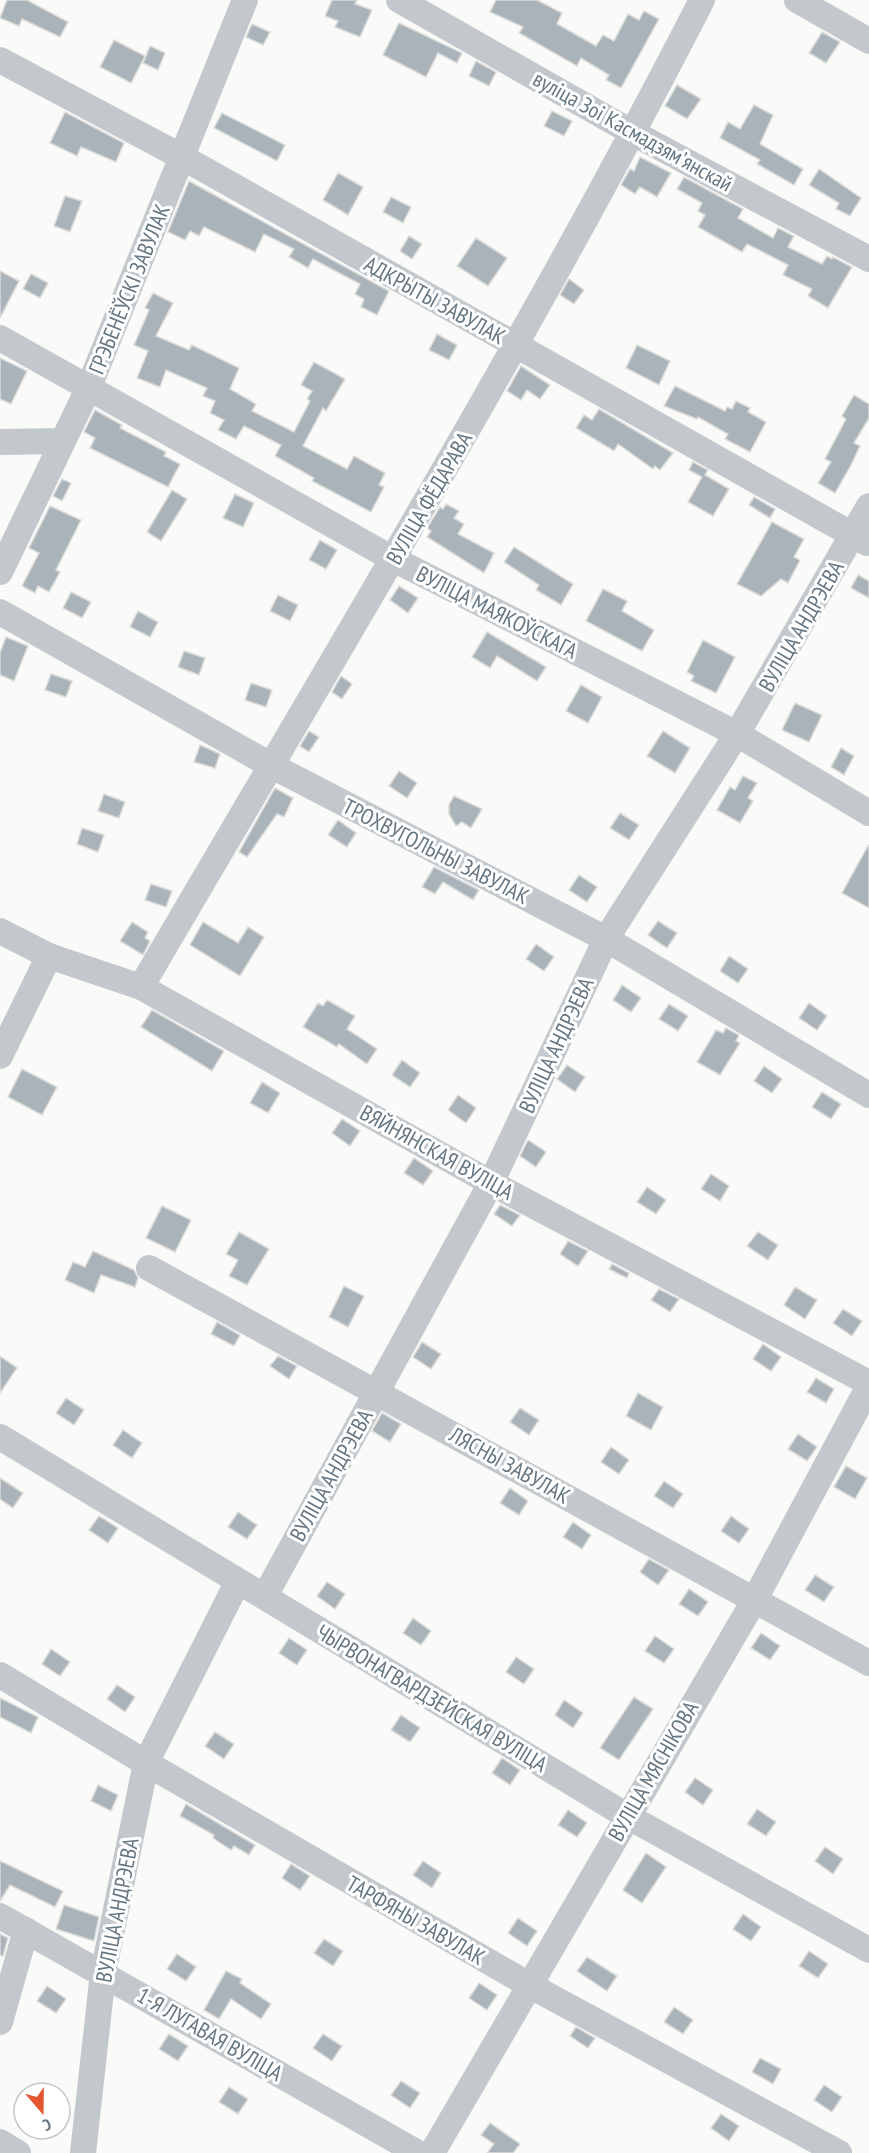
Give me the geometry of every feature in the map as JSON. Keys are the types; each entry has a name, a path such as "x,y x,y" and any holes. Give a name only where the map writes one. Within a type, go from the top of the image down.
{"street":[{"name":"ГРЭБЕНЁЎСКІ ЗАВУЛАК","path":"0,572 89,387 245,0"},
{"name":"вуліца Зоі Касмадзямʼянскай","path":"399,0 633,134 869,259"},
{"name":"ВУЛІЦА ФЁДАРАВА","path":"141,987 517,346 633,134 702,0"},
{"path":"797,0 869,41"},
{"name":"АДКРЫТЫ ЗАВУЛАК","path":"0,60 182,157 861,540"},
{"name":"ВУЛІЦА МАЯКОЎСКАГА","path":"0,338 393,559 737,734 869,813"},
{"path":"0,442 62,441"},
{"name":"ВУЛІЦА АНДРЭЕВА","path":"264,1596 491,1183 606,939 861,540 869,506"},
{"name":"ТРОХВУГОЛЬНЫ ЗАВУЛАК","path":"0,612 272,766 606,939 869,1095"},
{"name":"ВЯЙНЯНСКАЯ ВУЛІЦА","path":"0,931 49,956 141,987 491,1183 869,1384"},
{"path":"0,1056 49,956"},
{"name":"ЛЯСНЫ ЗАВУЛАК","path":"149,1268 869,1663"},
{"name":"ВУЛІЦА МЯСНІКОВА","path":"432,2153 755,1599 869,1384"},
{"name":"ЧЫРВОНАГВАРДЗЕЙСКАЯ ВУЛІЦА","path":"0,1437 627,1816 869,1950"},
{"name":"ВУЛІЦА АНДРЭЕВА","path":"83,2153 103,1973 146,1763 238,1581"},
{"name":"ТАРФЯНЫ ЗАВУЛАК","path":"0,1675 146,1763 529,1985 839,2153"},
{"name":"1-Я ЛУГАВАЯ ВУЛІЦА","path":"0,1916 418,2153"},
{"path":"0,2022 26,1930"},
{"path":"0,2142 18,2153"}],"building":[{"path":"7,0 27,0 68,22 60,37 22,19 19,26 0,18"},
{"path":"332,0 357,0 355,4 372,10 360,37 335,27 338,21 325,16"},
{"path":"496,0 537,0 562,13 557,24 596,46 603,35 614,41 628,14 639,20 644,11 659,19 621,88 606,80 609,75 581,58 577,66 519,33 523,27 490,12"},
{"path":"399,23 462,53 457,63 438,53 426,77 383,55"},
{"path":"252,24 270,32 263,45 246,37"},
{"path":"822,32 840,42 826,63 809,53"},
{"path":"114,40 145,56 131,83 100,67"},
{"path":"150,46 165,53 158,70 143,63"},
{"path":"476,61 496,72 489,86 469,76"},
{"path":"677,85 701,99 687,119 665,106"},
{"path":"754,105 773,115 760,144 803,169 794,185 757,164 760,160 720,138 728,122 740,129"},
{"path":"552,111 572,121 564,136 544,126"},
{"path":"65,112 124,143 116,162 81,147 77,156 50,143"},
{"path":"222,113 285,145 277,161 214,128"},
{"path":"640,157 671,173 657,197 640,187 635,194 621,185 630,169 634,171"},
{"path":"819,169 861,198 850,216 836,209 839,203 809,185"},
{"path":"338,173 363,187 348,215 323,200"},
{"path":"684,177 743,209 738,218 773,238 778,228 794,236 788,247 822,264 827,256 852,267 828,308 808,296 812,289 783,275 788,265 747,244 742,252 698,227 705,215 698,211 702,203 677,189"},
{"path":"189,181 389,291 377,315 361,307 364,299 355,294 360,284 313,259 308,268 289,257 294,249 264,234 255,252 204,227 199,236 190,231 185,240 168,232"},
{"path":"65,196 82,201 70,232 54,226"},
{"path":"391,197 411,207 403,223 383,212"},
{"path":"409,236 422,244 412,259 400,251"},
{"path":"476,238 507,258 488,286 457,266"},
{"path":"0,271 19,281 0,318"},
{"path":"31,274 48,283 40,298 23,289"},
{"path":"569,279 584,290 574,304 560,295"},
{"path":"153,293 173,303 156,336 189,350 192,345 239,368 230,389 256,404 252,411 294,432 310,401 307,399 312,391 301,385 314,362 345,379 326,411 323,408 303,446 347,469 354,456 385,473 379,485 384,487 371,512 312,481 314,478 275,456 281,445 244,426 236,439 218,430 224,420 210,413 215,401 203,396 207,388 166,370 160,387 137,378 148,351 134,345 149,310 145,308"},
{"path":"437,334 457,345 449,360 429,350"},
{"path":"637,345 670,361 659,385 626,368"},
{"path":"0,358 27,371 11,404 0,399"},
{"path":"521,366 550,385 540,399 527,390 521,400 507,391"},
{"path":"675,386 725,411 727,407 732,409 736,401 750,408 748,412 766,422 750,452 725,439 728,434 698,417 697,419 664,406"},
{"path":"854,395 869,404 869,418 854,443 860,446 835,493 818,483 831,462 825,459 846,419 842,416"},
{"path":"599,409 673,453 660,470 655,466 653,469 618,444 614,451 576,428 584,415 592,420"},
{"path":"95,410 122,425 120,428 166,452 164,456 180,464 168,487 90,448 95,438 84,432"},
{"path":"693,462 708,470 705,475 729,489 713,516 688,502 702,477 689,470"},
{"path":"62,479 71,483 62,501 53,496"},
{"path":"172,490 187,499 161,541 147,532"},
{"path":"235,494 254,503 243,527 223,518"},
{"path":"754,497 775,509 770,518 749,505"},
{"path":"446,504 459,511 454,518 464,524 458,534 494,553 484,573 427,537 431,531 427,528 440,507 443,509"},
{"path":"50,506 81,520 56,570 60,572 49,592 38,586 35,593 22,586 39,553 29,548"},
{"path":"772,522 804,539 794,557 800,560 788,583 781,579 761,596 737,584"},
{"path":"320,540 337,550 326,569 309,560"},
{"path":"514,547 573,584 561,605 536,590 539,585 504,562"},
{"path":"858,575 869,581 869,598 851,588"},
{"path":"399,586 418,598 408,613 390,600"},
{"path":"603,589 627,601 622,611 654,630 642,651 586,621"},
{"path":"71,592 91,602 82,618 63,608"},
{"path":"278,595 298,605 290,621 270,611"},
{"path":"138,611 158,622 150,637 130,627"},
{"path":"487,632 546,667 537,681 497,656 490,668 472,657"},
{"path":"6,637 28,646 14,681 0,675 0,653"},
{"path":"703,640 735,657 716,693 691,681 694,676 687,672"},
{"path":"184,651 205,658 199,675 178,667"},
{"path":"51,674 72,681 66,697 45,690"},
{"path":"341,676 352,684 342,699 332,692"},
{"path":"251,683 272,690 266,707 245,700"},
{"path":"581,685 602,697 588,723 566,711"},
{"path":"795,703 822,715 809,742 782,730"},
{"path":"309,731 319,737 309,752 300,746"},
{"path":"663,731 690,748 675,773 647,756"},
{"path":"200,745 220,754 215,768 194,762"},
{"path":"841,748 854,756 844,775 831,767"},
{"path":"399,771 417,783 407,798 389,786"},
{"path":"743,776 757,783 748,798 753,801 740,823 717,810 730,787 735,790"},
{"path":"275,788 293,798 284,817 277,814 247,857 239,852"},
{"path":"104,794 125,802 119,818 98,811"},
{"path":"454,796 482,809 471,828 462,822 456,826 449,814 449,805"},
{"path":"620,813 639,825 629,840 610,828"},
{"path":"338,820 356,833 347,847 328,835"},
{"path":"82,828 104,835 98,852 77,844"},
{"path":"869,844 869,908 842,893"},
{"path":"434,867 479,890 473,900 443,882 435,894 422,887"},
{"path":"579,875 597,887 587,902 569,890"},
{"path":"151,884 172,891 166,907 145,900"},
{"path":"658,921 677,933 667,948 648,935"},
{"path":"132,922 148,932 145,938 150,941 143,955 120,941"},
{"path":"203,922 238,943 248,927 264,937 240,976 190,945"},
{"path":"536,944 554,957 544,971 526,959"},
{"path":"729,956 748,969 738,983 720,971"},
{"path":"622,985 641,998 631,1012 613,1000"},
{"path":"327,1000 355,1016 347,1029 377,1049 367,1064 339,1044 337,1047 303,1027 318,1003 323,1006"},
{"path":"809,1003 827,1016 817,1030 799,1018"},
{"path":"669,1004 688,1016 678,1031 659,1019"},
{"path":"152,1010 224,1051 212,1071 141,1027"},
{"path":"726,1028 739,1035 736,1041 740,1043 720,1075 697,1062 716,1030 723,1033"},
{"path":"402,1060 420,1073 410,1087 392,1075"},
{"path":"567,1065 585,1077 575,1092 557,1079"},
{"path":"764,1066 782,1079 772,1093 754,1081"},
{"path":"22,1069 57,1087 42,1115 8,1097"},
{"path":"262,1082 280,1093 268,1113 250,1103"},
{"path":"822,1092 841,1104 831,1119 812,1107"},
{"path":"458,1095 476,1108 466,1123 448,1110"},
{"path":"342,1119 360,1131 350,1146 332,1133"},
{"path":"528,1140 546,1152 536,1167 520,1156"},
{"path":"414,1158 433,1171 423,1185 404,1173"},
{"path":"711,1174 729,1186 720,1201 701,1189"},
{"path":"647,1187 666,1200 656,1214 637,1202"},
{"path":"500,1205 520,1215 512,1226 494,1214"},
{"path":"162,1206 191,1220 175,1252 146,1238"},
{"path":"239,1232 269,1249 247,1285 229,1276 238,1260 226,1254"},
{"path":"758,1232 778,1245 768,1260 747,1246"},
{"path":"568,1241 588,1251 578,1266 560,1254"},
{"path":"93,1251 134,1270 138,1278 135,1287 101,1275 94,1293 65,1280 73,1262 85,1267"},
{"path":"612,1264 629,1273 627,1278 609,1269"},
{"path":"344,1286 364,1296 348,1327 329,1317"},
{"path":"795,1287 817,1300 805,1319 784,1305"},
{"path":"659,1289 679,1299 670,1312 651,1300"},
{"path":"843,1309 862,1321 852,1336 833,1323"},
{"path":"217,1322 240,1335 234,1346 211,1334"},
{"path":"422,1342 441,1354 431,1369 413,1357"},
{"path":"763,1344 781,1357 771,1371 753,1359"},
{"path":"0,1356 17,1368 0,1393"},
{"path":"278,1356 297,1366 289,1379 270,1366"},
{"path":"816,1378 834,1389 826,1403 807,1392"},
{"path":"638,1393 663,1407 651,1430 626,1416"},
{"path":"66,1398 84,1410 74,1425 56,1413"},
{"path":"520,1408 539,1420 529,1435 510,1422"},
{"path":"382,1413 401,1424 390,1442 372,1431"},
{"path":"123,1430 142,1443 132,1458 113,1445"},
{"path":"798,1434 817,1447 807,1461 788,1449"},
{"path":"611,1447 629,1460 619,1474 601,1462"},
{"path":"846,1466 867,1478 855,1499 834,1487"},
{"path":"0,1478 23,1493 13,1508 0,1499"},
{"path":"664,1481 683,1494 673,1508 654,1496"},
{"path":"510,1488 528,1501 519,1515 500,1503"},
{"path":"238,1512 257,1525 247,1539 228,1527"},
{"path":"99,1516 118,1528 108,1543 89,1530"},
{"path":"731,1516 749,1529 739,1543 721,1531"},
{"path":"573,1522 591,1535 582,1549 563,1537"},
{"path":"649,1559 669,1570 658,1585 640,1572"},
{"path":"815,1575 834,1587 824,1602 805,1590"},
{"path":"327,1582 345,1594 335,1609 317,1596"},
{"path":"689,1589 708,1602 698,1616 679,1604"},
{"path":"413,1618 431,1631 421,1645 403,1633"},
{"path":"761,1633 780,1646 770,1660 751,1648"},
{"path":"655,1636 674,1649 664,1663 645,1651"},
{"path":"289,1638 307,1650 297,1665 279,1653"},
{"path":"51,1649 70,1662 60,1676 42,1664"},
{"path":"516,1657 534,1669 524,1684 506,1672"},
{"path":"117,1685 135,1697 125,1712 107,1699"},
{"path":"634,1697 653,1709 619,1760 600,1748"},
{"path":"0,1698 38,1717 31,1733 0,1717"},
{"path":"564,1700 583,1713 573,1728 555,1715"},
{"path":"401,1715 420,1728 410,1742 391,1730"},
{"path":"215,1732 234,1744 224,1759 205,1746"},
{"path":"502,1758 520,1770 510,1785 492,1773"},
{"path":"695,1778 713,1790 703,1805 685,1792"},
{"path":"98,1785 118,1795 111,1811 91,1801"},
{"path":"186,1804 255,1845 249,1855 234,1846 231,1850 213,1838 214,1835 180,1816"},
{"path":"757,1809 776,1822 766,1836 747,1824"},
{"path":"568,1810 587,1823 577,1837 558,1825"},
{"path":"825,1847 843,1859 833,1874 815,1861"},
{"path":"646,1853 666,1867 642,1903 623,1890"},
{"path":"0,1861 63,1891 55,1907 10,1885 0,1901"},
{"path":"423,1861 441,1873 432,1888 413,1875"},
{"path":"291,1864 310,1876 300,1890 282,1878"},
{"path":"64,1905 99,1917 94,1941 56,1929"},
{"path":"743,1914 761,1927 751,1941 733,1929"},
{"path":"518,1918 537,1931 527,1946 508,1933"},
{"path":"0,1934 8,1938 3,1956 0,1955"},
{"path":"324,1939 343,1951 333,1966 314,1953"},
{"path":"809,1951 828,1964 818,1978 799,1966"},
{"path":"177,1954 196,1967 186,1981 167,1969"},
{"path":"587,1957 617,1976 607,1991 577,1971"},
{"path":"226,1971 242,1979 240,1983 271,2004 261,2019 231,1999 219,2019 204,2010"},
{"path":"479,1983 497,1995 487,2010 469,1998"},
{"path":"47,1986 66,1999 56,2013 37,2001"},
{"path":"674,2007 693,2020 683,2034 664,2022"},
{"path":"576,2027 595,2038 588,2048 570,2036"},
{"path":"169,2034 188,2046 178,2061 159,2049"},
{"path":"323,2034 342,2046 332,2061 313,2048"},
{"path":"760,2058 781,2069 773,2084 752,2072"},
{"path":"401,2081 420,2093 410,2108 391,2095"},
{"path":"824,2085 842,2097 832,2112 814,2100"},
{"path":"229,2087 248,2099 238,2114 219,2102"},
{"path":"721,2114 739,2126 729,2141 711,2128"},
{"path":"490,2123 520,2144 513,2153 487,2153 494,2144 481,2135"}]}
